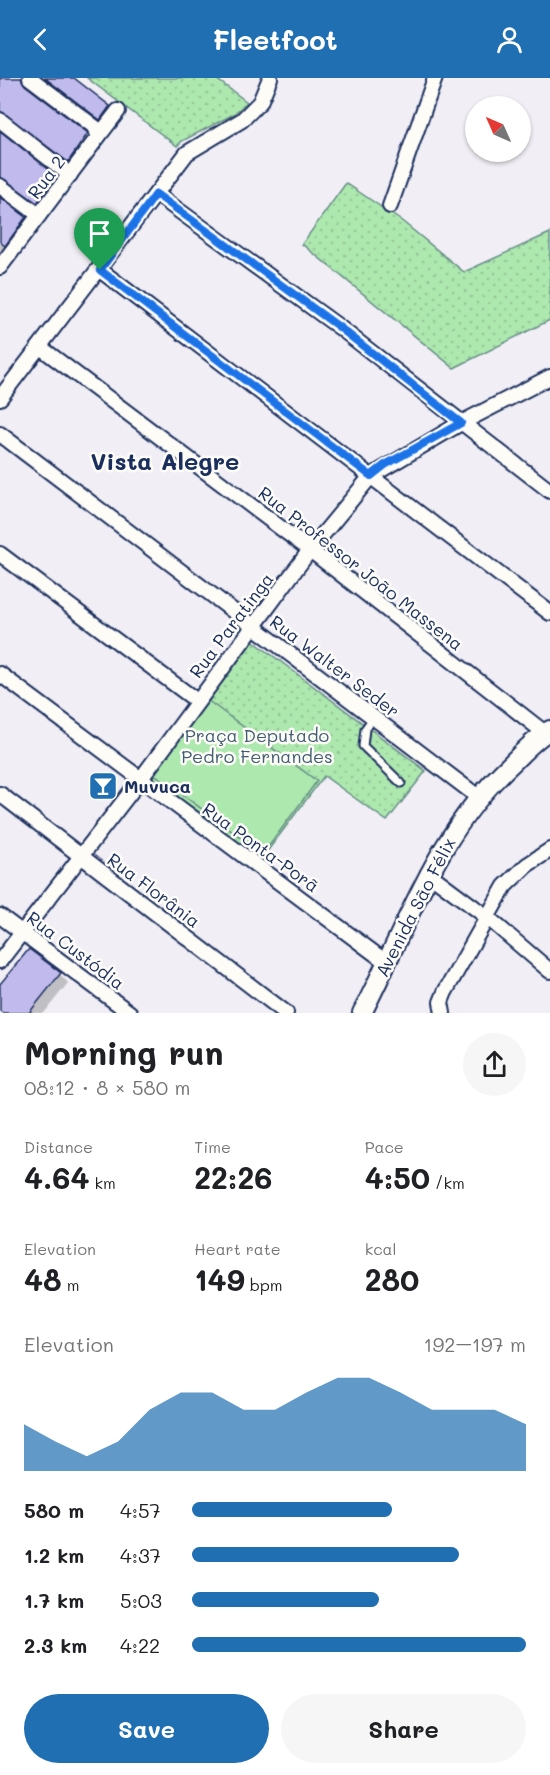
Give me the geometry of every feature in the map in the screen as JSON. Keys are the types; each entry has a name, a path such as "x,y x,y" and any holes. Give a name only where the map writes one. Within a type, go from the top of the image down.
{"street":[{"path":"30,78 97,133"},
{"path":"0,398 100,270 187,153 242,120 260,102 270,78"},
{"path":"390,206 435,78"},
{"name":"Rua 2","path":"2,259 70,175 97,133 118,111"},
{"path":"0,120 70,175"},
{"path":"0,186 39,215"},
{"path":"156,194 339,327 550,490"},
{"path":"100,270 550,613"},
{"name":"Rua Professor João Massena","path":"40,346 548,731"},
{"name":"Rua Paratinga","path":"0,961 140,780 310,550 371,476 385,465 550,377"},
{"name":"Rua Walter Seder","path":"0,434 477,796"},
{"path":"0,554 197,700"},
{"name":"Rua Ponta-Porã","path":"0,674 386,962"},
{"name":"Avenida São Félix","path":"362,1013 428,873 477,796 548,731"},
{"name":"Rua Florânia","path":"0,794 286,1013"},
{"path":"443,1013 441,1002 445,992 514,876 550,850"},
{"path":"428,873 488,917 547,965"},
{"name":"Rua Custódia","path":"0,916 130,1013"}],"lane":[{"path":"373,717 365,729 363,746 401,783"}],"green space":[{"path":"87,78 215,78 247,102 234,114 182,141 177,146"},
{"path":"346,183 403,222 464,272 550,233 550,320 454,368 302,244"},
{"name":"Praça Deputado Pedro Fernandes","path":"248,637 426,771 387,821 324,776 257,865 144,779"},
{"path":"207,700 317,781 263,854 153,773"}],"building":[{"path":"0,78 21,78 25,85 88,133 68,162 0,111"},
{"path":"45,78 74,78 110,106 100,120"},
{"path":"0,131 57,176 37,203 0,177"},
{"path":"0,197 26,217 5,246 0,242"},
{"path":"29,949 61,973 29,1013 3,1013 0,1011 0,984"}],"place":[{"name":"Muvuca","path":"103,786"}],"district":[{"name":"Vista Alegre","path":"165,460"}],"route":[{"path":"156,194 339,327 461,423 385,465 371,476 221,359 100,270 156,194"}]}
